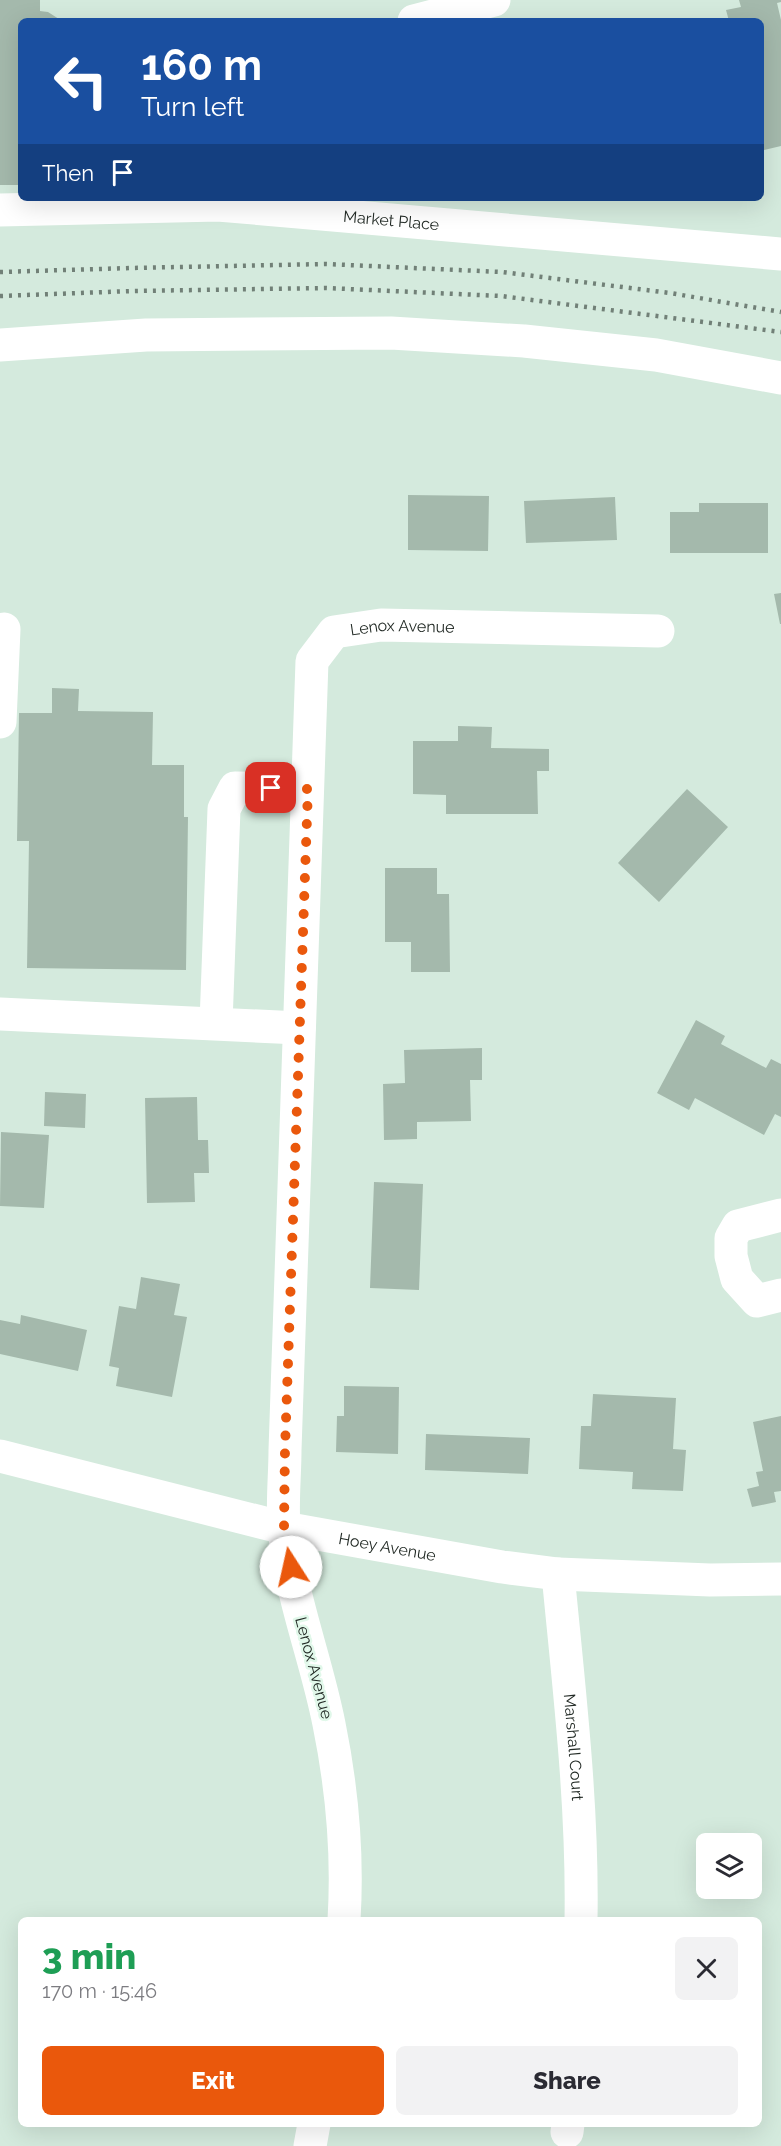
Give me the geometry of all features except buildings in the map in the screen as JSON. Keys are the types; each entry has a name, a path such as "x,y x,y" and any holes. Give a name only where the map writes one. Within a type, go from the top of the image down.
{"street":[{"path":"425,18 494,0"},
{"name":"Market Place","path":"0,210 218,205 781,254"},
{"path":"0,345 146,335 391,333 524,341 656,355 781,378"},
{"name":"Lenox Avenue","path":"344,1917 341,1797 329,1723 298,1605 284,1528 312,661 334,632 381,625 658,631"},
{"path":"0,722 4,629"},
{"path":"216,1023 224,809 235,788 308,789"},
{"path":"0,1014 299,1028"},
{"path":"781,1215 738,1226 731,1238 731,1256 737,1279 746,1291 757,1301 781,1295"},
{"name":"Hoey Avenue","path":"0,1456 284,1528 502,1567 558,1574 710,1580 781,1579"},
{"name":"Marshall Court","path":"558,1574 575,1761 581,1917"},
{"path":"310,2146 313,2127"}],"railway":[{"path":"0,272 326,264 502,272 670,293 781,312"},
{"path":"0,296 326,288 501,296 781,332"}],"route":[{"path":"271,788 308,789 285,1449 284,1528 291,1567"}]}
